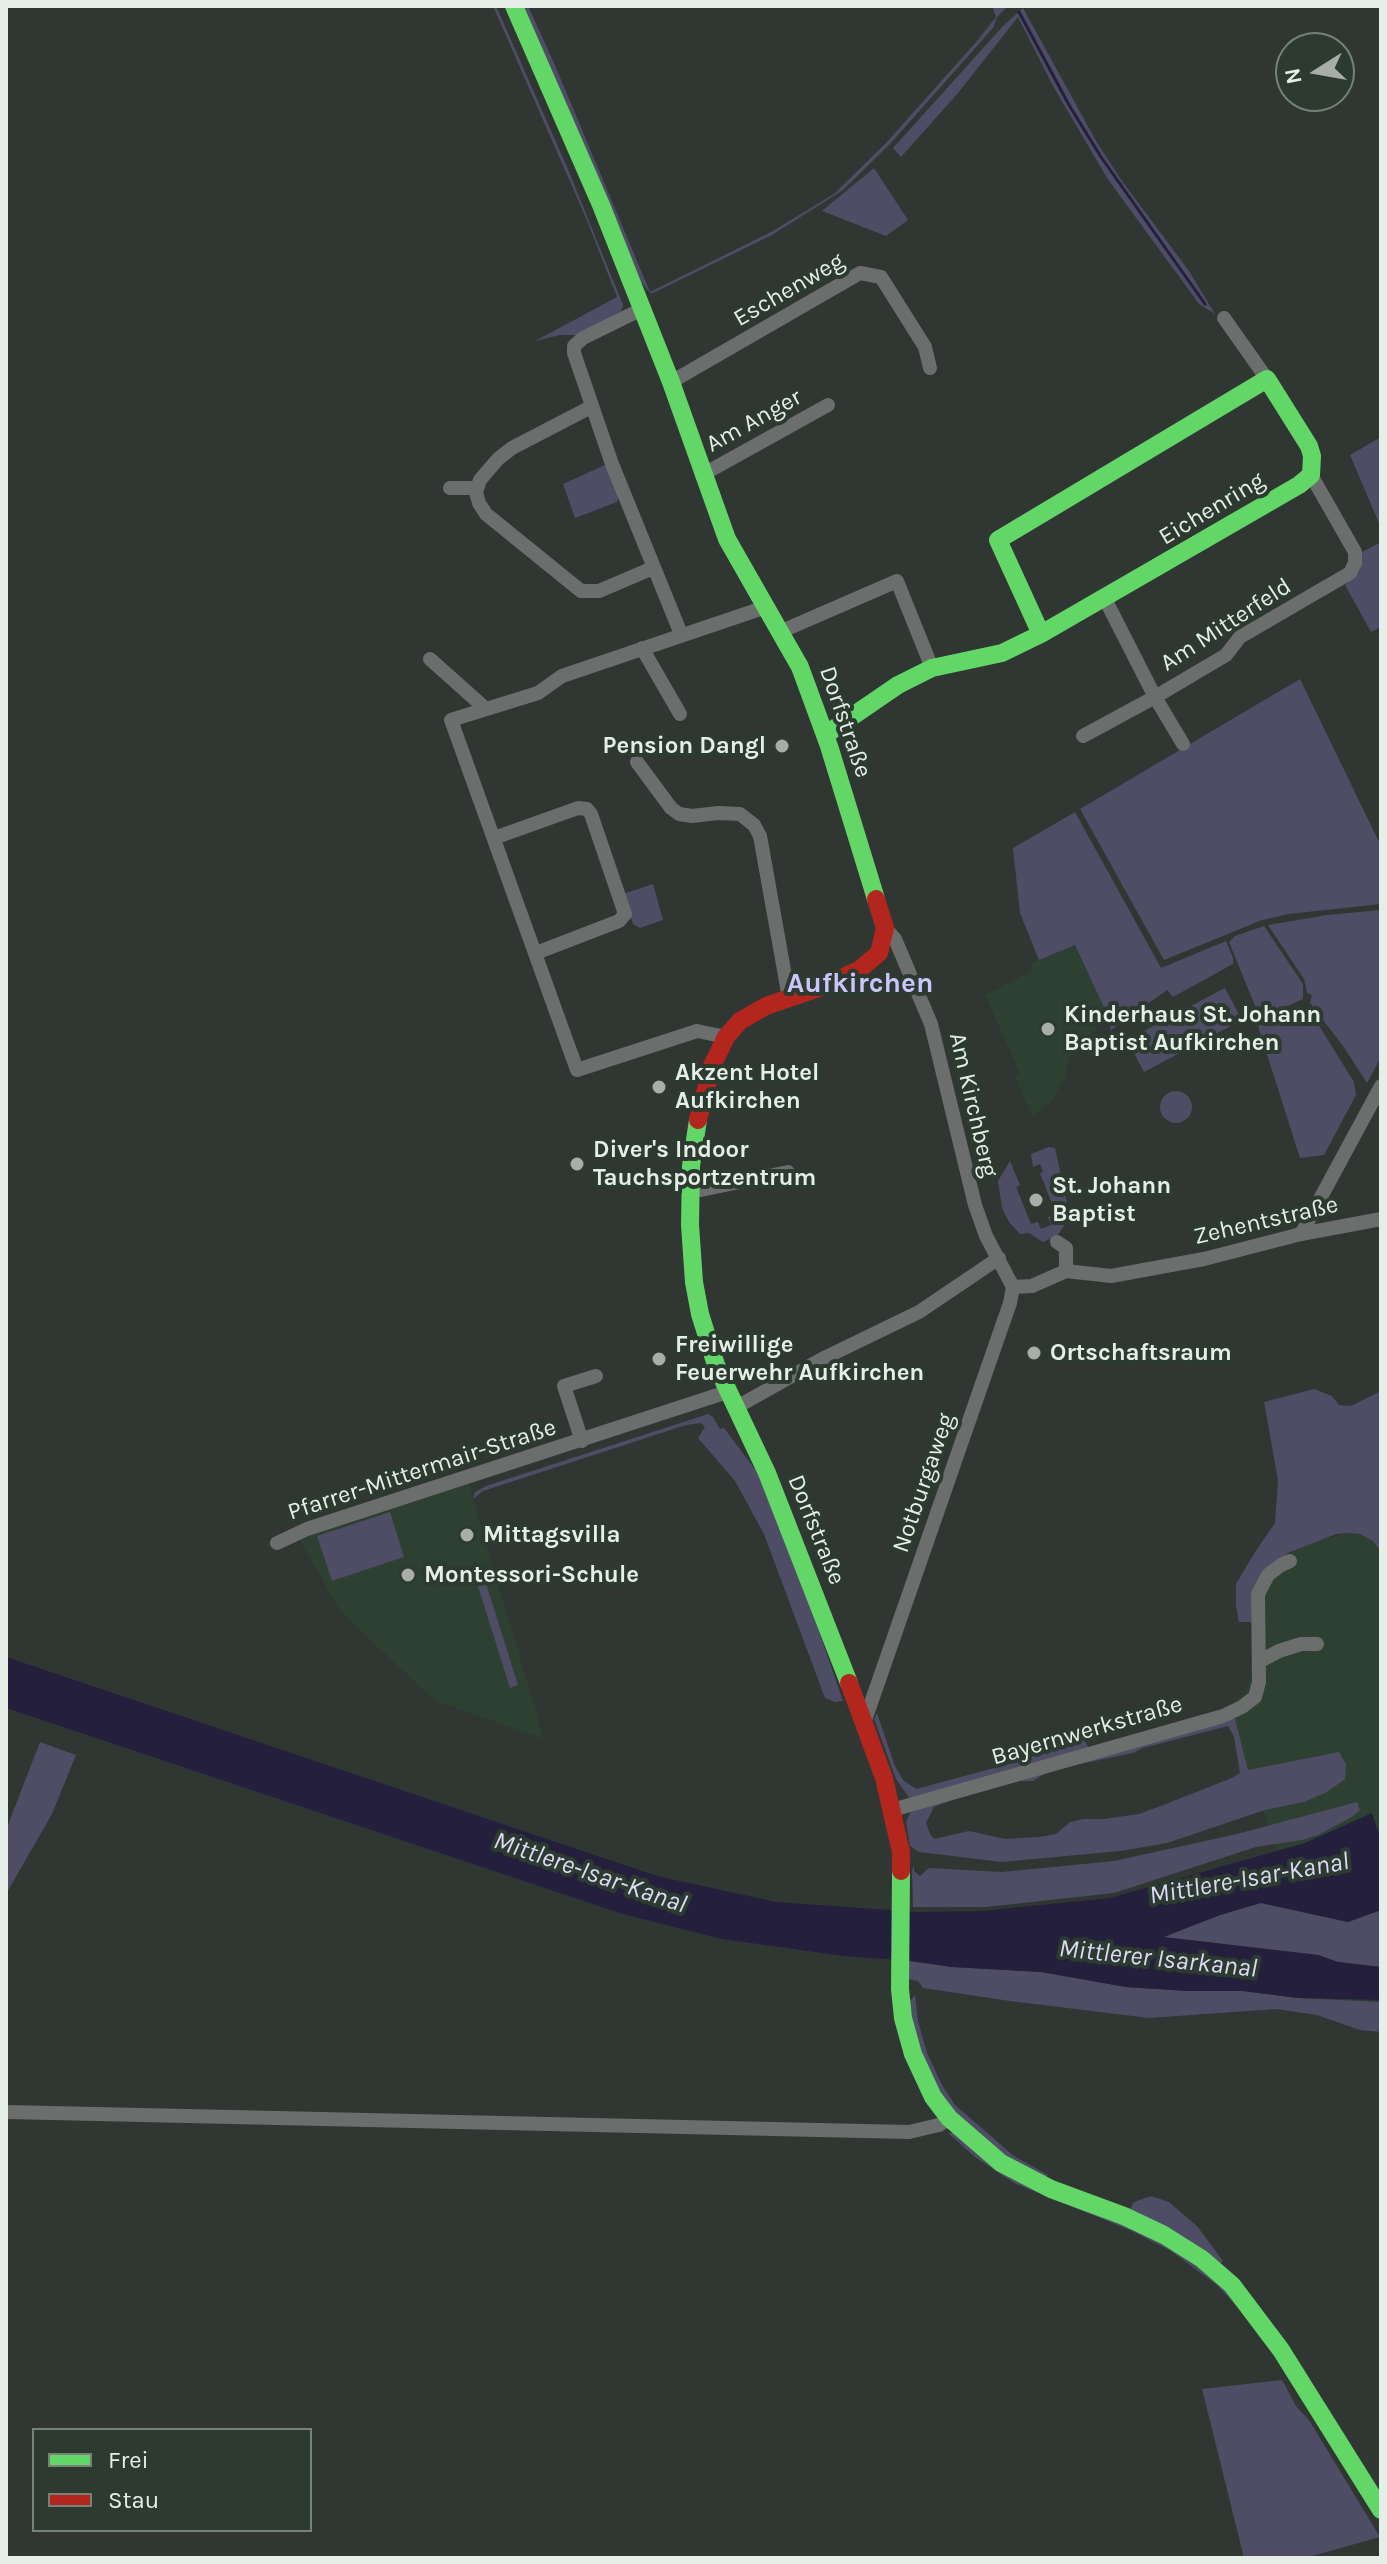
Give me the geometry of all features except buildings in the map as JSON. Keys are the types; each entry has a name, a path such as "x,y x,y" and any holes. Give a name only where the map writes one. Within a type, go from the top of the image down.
{"street":[{"name":"Dorfstraße","path":"514,6 601,205 671,382 727,539 800,667 825,735 885,928 882,948 873,960 859,970 822,987 766,1006 740,1021 726,1037 712,1066 702,1104 691,1166 691,1192 694,1282 709,1344 731,1400 785,1515 884,1778 901,1852 900,1977 903,2018 913,2054 933,2097 949,2118 1001,2163 1051,2189 1124,2216 1164,2235 1202,2259 1225,2279 1248,2303 1281,2350 1379,2508"},
{"name":"Eschenweg","path":"671,382 860,273 881,277 925,347 930,368"},
{"path":"642,309 583,338 574,346 575,358 591,407 681,634"},
{"path":"1224,318 1309,446 1311,475"},
{"path":"1041,634 998,540 1267,379"},
{"name":"Am Anger","path":"702,475 828,405"},
{"path":"591,407 512,448 487,471 477,488 479,503 486,514 581,591 599,591 653,568"},
{"name":"Eichenring","path":"825,735 898,685 932,668 1002,653 1041,634 1299,485 1311,475"},
{"name":"Am Mitterfeld","path":"1083,736 1226,655 1240,637 1350,573 1355,563 1355,552 1311,475"},
{"path":"450,488 477,488"},
{"path":"782,631 897,581 932,668"},
{"name":"Am Mitterfeld","path":"1105,599 1183,744"},
{"path":"726,1037 697,1031 577,1070 451,720 538,693 562,676 766,607"},
{"path":"642,648 680,714"},
{"path":"430,659 486,709"},
{"path":"637,762 671,808 679,814 740,814 754,825 760,836 789,998"},
{"path":"494,838 581,807 591,814 625,914 619,921 536,953"},
{"name":"Am Kirchberg","path":"885,928 895,939 931,1024 975,1205 986,1236 999,1258"},
{"path":"882,948 895,953 905,962"},
{"path":"1301,1234 1381,1086"},
{"path":"691,1192 788,1172"},
{"name":"Zehentstraße","path":"1066,1271 1111,1276 1204,1259 1301,1234 1381,1219"},
{"path":"999,1258 1013,1287 1032,1286 1066,1271 1066,1248 1057,1242"},
{"name":"Pfarrer-Mittermair-Straße","path":"277,1543 307,1529 582,1441 731,1400 919,1312 999,1258"},
{"name":"Notburgaweg","path":"864,1723 1013,1287"},
{"name":"Pfarrer-Mittermair-Straße","path":"582,1441 564,1386 596,1376"},
{"name":"Bayernwerkstraße","path":"892,1810 1223,1716 1242,1707 1255,1697 1259,1682 1258,1594 1268,1575 1290,1561"},
{"path":"1260,1661 1301,1644 1317,1644"},
{"path":"6,2112 909,2132 939,2125 949,2118"}],"shaded area":[{"path":"493,6 496,6 567,167 623,305 621,311 579,335 560,335 535,341 617,297 586,218"},
{"path":"522,6 528,6 554,63 650,292 771,232 834,194 886,143 977,41 996,17 992,6 1008,6 997,17 993,28 890,144 843,190 772,235 651,294 641,282"},
{"path":"1023,8 1096,141 1189,271 1215,314 1199,304 1107,178 1053,86 1018,17 958,93 901,157 893,148"},
{"path":"874,168 908,220 886,236 822,211"},
{"path":"1381,437 1381,528 1350,455"},
{"path":"607,464 619,496 617,502 575,518 563,484"},
{"path":"1381,542 1381,627 1371,632 1345,585 1359,572 1362,562 1360,553"},
{"path":"1300,679 1381,846 1381,904 1262,920 1164,960 1080,809"},
{"path":"1075,812 1161,968 1226,941 1233,958 1233,964 1173,997 1167,990 1111,1030 1108,1016 1075,945 1039,960 1020,913 1013,848"},
{"path":"653,884 663,920 640,928 633,924 623,894"},
{"path":"1381,910 1381,1057 1367,1083 1310,1003 1312,995 1307,993 1304,979 1268,925"},
{"path":"1264,926 1303,984 1303,999 1260,1018 1229,942 1235,936"},
{"name":"Kinderhaus St. Johann Baptist Aufkirchen","path":"1075,945 1108,1016 1069,1058 1065,1077 1051,1102 1032,1116 1015,1077 1020,1074 985,995 1032,971 1030,964"},
{"path":"1225,988 1242,1020 1144,1072 1127,1040"},
{"path":"1308,1008 1354,1082 1356,1095 1324,1155 1300,1158 1258,1026"},
{"path":"1176,1091 1187,1096 1192,1107 1187,1118 1176,1123 1165,1118 1160,1107 1165,1096"},
{"path":"1049,1147 1055,1148 1070,1217 1057,1236 1043,1242 1029,1233 1020,1234 1009,1222 1002,1208 998,1181 1010,1161 1020,1185 1016,1187 1031,1224 1038,1222 1041,1229 1051,1225 1048,1217 1056,1214 1040,1173 1043,1172 1040,1164 1033,1167 1031,1154"},
{"path":"1314,1389 1332,1396 1339,1405 1351,1406 1381,1391 1381,1552 1373,1541 1360,1534 1347,1533 1336,1534 1288,1553 1274,1564 1253,1598 1251,1622 1239,1622 1236,1584 1275,1523 1278,1480 1264,1402"},
{"path":"708,1414 720,1429 724,1428 757,1472 802,1582 843,1701 825,1698 764,1534 735,1481 698,1438 705,1427 701,1423 686,1425 483,1491 473,1499 475,1492 486,1486"},
{"name":"Montessori-Schule","path":"468,1479 544,1739 435,1701 340,1611 299,1539"},
{"path":"390,1512 404,1557 332,1581 317,1536"},
{"path":"1347,1533 1360,1534 1373,1541 1381,1552 1381,2000 1188,1991 1110,1898 1278,1850 1248,1770 1232,1705 1244,1693 1251,1677 1253,1598 1278,1560 1312,1542"},
{"path":"484,1577 518,1685 510,1688 476,1580"},
{"path":"877,1713 895,1766 903,1780 916,1789 1009,1764 1081,1735 1089,1748 910,1799 896,1779 874,1719"},
{"path":"1235,1718 1248,1770 1339,1752 1346,1764 1345,1779 1327,1792 1304,1802 1265,1810 1167,1843 1120,1851 1002,1862 919,1852 910,1846 906,1822 914,1809","holes":["1228,1726 1234,1737 1240,1773 1139,1814 1083,1819 1070,1822 1056,1834 1005,1839 969,1831 934,1839 926,1823 934,1807 1014,1781 1033,1781 1061,1768 1133,1753"]},
{"path":"40,1742 76,1755 52,1814 6,1894 6,1830"},
{"path":"1357,1802 1360,1810 1352,1817 1318,1835 1256,1847 1114,1893 986,1907 913,1907 914,1865 914,1871 920,1876 929,1868 1002,1872 1114,1861 1237,1834"},
{"path":"1261,1903 1348,1922 1381,1910 1381,1967 1338,1962 1318,1955 1162,1937"},
{"path":"908,1961 1041,1972 1126,1987 1243,1991 1298,1998 1381,2002 1381,2032 1360,2030 1317,2015 1276,2009 1149,2018 923,1988 918,1981 908,1979"},
{"path":"915,1995 927,2053 955,2105 1014,2156 1048,2175 1045,2178 1027,2171 960,2121 933,2081 915,2036 910,2001"},
{"path":"948,2133 955,2133 1139,2229 1215,2278 1245,2315 1217,2285 1171,2251 1132,2231 1014,2183 975,2157"},
{"path":"1151,2196 1169,2202 1197,2226 1223,2261 1219,2265 1129,2211 1134,2202"},
{"path":"1282,2380 1380,2537 1305,2558 1244,2558 1202,2389"}],"water":[{"path":"6,1657 657,1876 776,1902 918,1912 983,1911 1110,1898 1305,1843 1372,1813 1381,1840 1381,1910 1348,1922 1261,1903 1164,1937 1318,1955 1338,1962 1381,1967 1381,2000 1126,1987 1041,1972 844,1956 722,1939 623,1914 6,1708"}],"waterway":[{"path":"1019,12 1101,157 1205,304"}],"traffic: fast":[{"path":"514,6 601,205 671,382 727,539 800,667 829,746 876,899"},
{"path":"825,735 898,685 932,668 1002,653 1041,634 998,540 1267,379 1309,446 1311,475 1299,485 1041,634"},
{"path":"698,1120 691,1166 690,1225 700,1314 716,1365 767,1473 849,1683"},
{"path":"901,1871 900,1989 903,2018 913,2054 933,2097 949,2118 1001,2163 1051,2189 1124,2216 1164,2235 1202,2259 1232,2285 1281,2350 1381,2510"}],"traffic: jam":[{"path":"698,1120 712,1066 726,1037 740,1021 766,1006 822,987 859,970 879,953 885,928 876,899"},
{"path":"849,1683 884,1778 901,1852 901,1871"}],"place":[{"name":"Pension Dangl","path":"782,746"},
{"name":"Kinderhaus St. Johann Baptist Aufkirchen","path":"1048,1029"},
{"name":"Akzent Hotel Aufkirchen","path":"659,1087"},
{"name":"Diver's Indoor Tauchsportzentrum","path":"577,1164"},
{"name":"St. Johann Baptist","path":"1036,1200"},
{"name":"Ortschaftsraum","path":"1034,1353"},
{"name":"Freiwillige Feuerwehr Aufkirchen","path":"659,1359"},
{"name":"Mittagsvilla","path":"467,1535"},
{"name":"Montessori-Schule","path":"408,1575"}],"district":[{"name":"Aufkirchen","path":"860,984"}],"water label":[{"name":"Mittlere-Isar-Kanal","path":"590,1873"},
{"name":"Mittlere-Isar-Kanal","path":"1249,1879"},
{"name":"Mittlerer Isarkanal","path":"1158,1959"}]}
